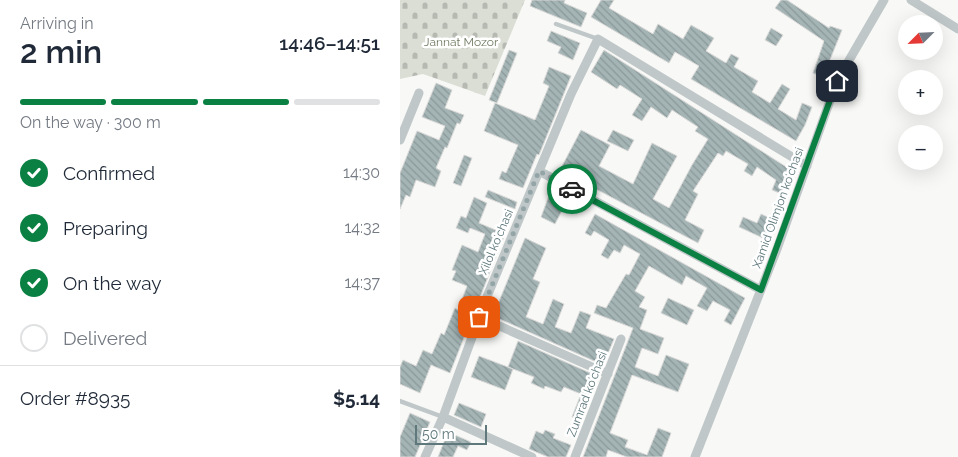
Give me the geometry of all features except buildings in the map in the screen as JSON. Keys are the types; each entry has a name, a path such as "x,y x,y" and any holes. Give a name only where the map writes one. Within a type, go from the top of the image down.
{"street":[{"name":"Xamid Olimjon koʻchasi","path":"695,457 761,290 837,81 884,0"},
{"path":"911,0 958,29"},
{"path":"598,39 807,166"},
{"name":"Xilol koʻchasi","path":"425,457 443,417 479,317 539,171 571,94 598,39"},
{"path":"400,140 419,93"},
{"path":"539,171 761,290"},
{"path":"479,317 608,374"},
{"name":"Zumrad koʻchasi","path":"575,457 621,339"},
{"path":"443,417 532,457"}],"lane":[{"path":"556,24 598,39"},
{"path":"400,401 443,417"}],"green space":[{"name":"Jannat Mozor","path":"400,0 525,0 485,96 423,74 400,79"}],"way so far":[{"path":"479,317 539,171 572,189"}],"route":[{"path":"572,189 761,290 837,81"}]}
